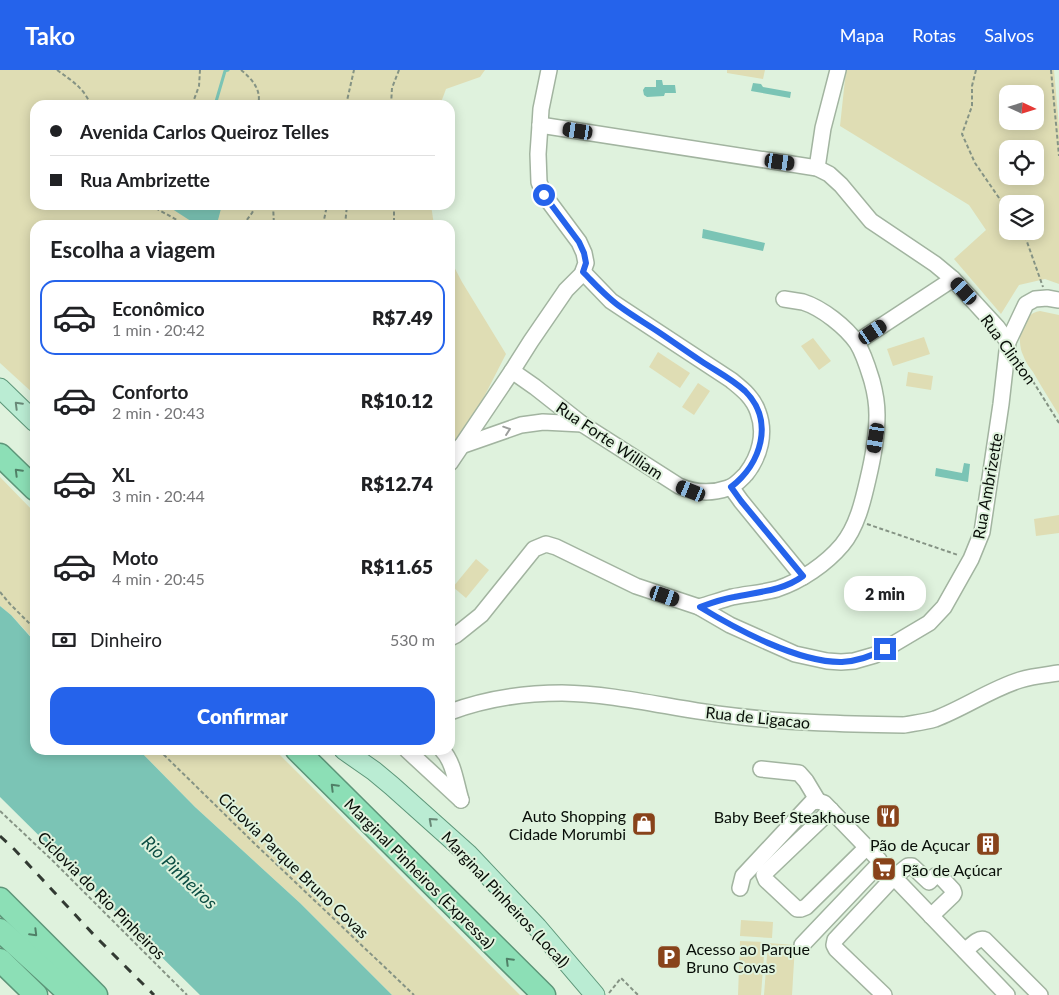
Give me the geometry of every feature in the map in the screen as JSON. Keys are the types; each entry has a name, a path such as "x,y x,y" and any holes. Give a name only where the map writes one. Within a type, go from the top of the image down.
{"highway":[{"path":"0,455 30,485"},
{"name":"Marginal Pinheiros (Expressa)","path":"302,755 544,995"},
{"path":"0,899 96,995"},
{"path":"0,930 71,995"},
{"path":"2,967 36,995"}],"main road":[{"path":"0,388 30,417"},
{"name":"Marginal Pinheiros (Local)","path":"356,755 468,854 537,927 595,995"}],"street":[{"path":"455,455 566,290 583,272 586,263 579,242 544,195 539,182 538,154 541,109 549,70"},
{"path":"540,125 817,168 823,128 838,70"},
{"name":"Rua Clinton","path":"817,168 829,174 841,185 871,221 935,264 953,279 997,327 1008,342"},
{"path":"583,272 611,301 731,380 752,399 758,410 761,422 759,449 750,468 731,487 803,576"},
{"path":"856,342 953,279"},
{"path":"700,607 732,597 777,588 798,580 828,559 842,545 856,520 864,495 876,438 877,413 868,366 856,342 830,316 803,302 784,299"},
{"name":"Rua Ambrizette","path":"455,636 481,615 534,550 546,544 582,559 636,586 700,607 730,625 795,654 841,662 854,661 875,655 929,623 944,607 971,559 982,532 1008,342 1026,304 1035,300 1053,299"},
{"name":"Rua Forte William","path":"512,371 582,424 679,486 703,493 731,487"},
{"path":"461,446 522,425 543,422 582,424"},
{"name":"Rua de Ligacao","path":"455,710 505,698 562,693 621,698 712,714 778,721 904,725 925,722 936,718 1019,680 1059,673"},
{"path":"412,755 461,800 452,766 446,755"},
{"path":"761,769 799,773 824,806 867,847 880,863 1007,995"},
{"path":"740,888 743,876 812,802 824,806"},
{"path":"824,806 766,872 764,875 766,880 797,909 801,909 806,907 867,847"},
{"path":"802,945 880,863"},
{"path":"884,995 836,949 834,945 835,940 894,877 911,865 929,882 935,876 940,876 953,890 953,895 931,916"},
{"path":"965,951 982,939 1040,995"}],"path":[{"path":"57,70 73,81 86,94 89,100"},
{"path":"194,100 199,86 200,70"},
{"path":"241,70 250,77 257,87 260,100"},
{"path":"347,100 354,70"},
{"path":"391,100 392,88 399,70"},
{"path":"976,70 972,86 972,106 962,134 975,163 999,198"},
{"path":"1051,70 1059,156"},
{"path":"159,210 177,220"},
{"path":"1026,240 1053,299"},
{"name":"Rua Clinton","path":"1008,342 1059,423"},
{"path":"856,520 971,559"},
{"path":"0,592 30,624"},
{"name":"Ciclovia Parque Bruno Covas","path":"164,755 414,995"},
{"name":"Ciclovia do Rio Pinheiros","path":"0,811 187,995"},
{"path":"607,995 621,978 638,995"}],"shaded area":[{"path":"0,70 485,70 480,77 446,89 442,100 30,100 30,210 432,210 433,220 30,220 30,390 0,363"},
{"path":"727,70 765,70 763,79 727,73"},
{"path":"846,70 1054,70 1059,127 1059,284 1045,279 1019,285 1001,314 954,259 986,230 969,205 840,126"},
{"path":"455,269 506,354 455,453"},
{"path":"1040,311 1059,315 1059,415 1026,362 1021,349 1020,335 1024,322 1028,317"},
{"path":"924,337 930,354 893,366 887,349"},
{"path":"813,338 831,361 819,370 801,346"},
{"path":"658,352 690,373 680,388 649,367"},
{"path":"908,372 933,376 931,390 906,386"},
{"path":"698,383 710,391 694,415 682,407"},
{"path":"0,477 30,508 30,636 0,606"},
{"path":"1059,515 1059,533 1036,536 1034,519"},
{"path":"476,559 489,570 466,598 455,589 455,585"},
{"path":"144,755 280,755 520,995 392,995 300,903 195,807"},
{"path":"741,920 773,922 772,938 740,936"},
{"path":"740,941 765,942 761,995 738,995"},
{"path":"768,943 795,945 792,995 764,995"}],"water":[{"path":"656,80 662,80 663,85 675,85 676,93 665,93 664,96 647,97 644,95 643,90 645,87 656,87"},
{"path":"753,83 761,84 763,87 791,92 790,98 751,91"},
{"path":"174,210 221,210 218,220 189,220"},
{"path":"703,229 765,243 763,251 702,238"},
{"path":"964,463 970,464 968,482 935,476 936,468 962,473"},
{"name":"Rio Pinheiros","path":"0,606 11,615 30,636 30,755 144,755 195,807 300,903 392,995 200,995 0,797"}],"waterway":[{"path":"216,100 225,71 228,70"}],"railway":[{"path":"0,836 154,995"}],"place":[{"name":"Baby Beef Steakhouse","path":"888,816"},
{"name":"Auto Shopping Cidade Morumbi","path":"644,824"},
{"name":"Pão de Açucar","path":"988,844"},
{"name":"Pão de Açúcar","path":"884,869"},
{"name":"Acesso ao Parque Bruno Covas","path":"669,957"}],"route":[{"path":"544,195 579,242 586,263 583,272 611,301 731,380 745,391 758,410 761,422 759,449 750,468 731,487 803,576 798,580 777,588 732,597 700,607 730,625 795,654 841,662 854,661 875,655 885,649"}]}
